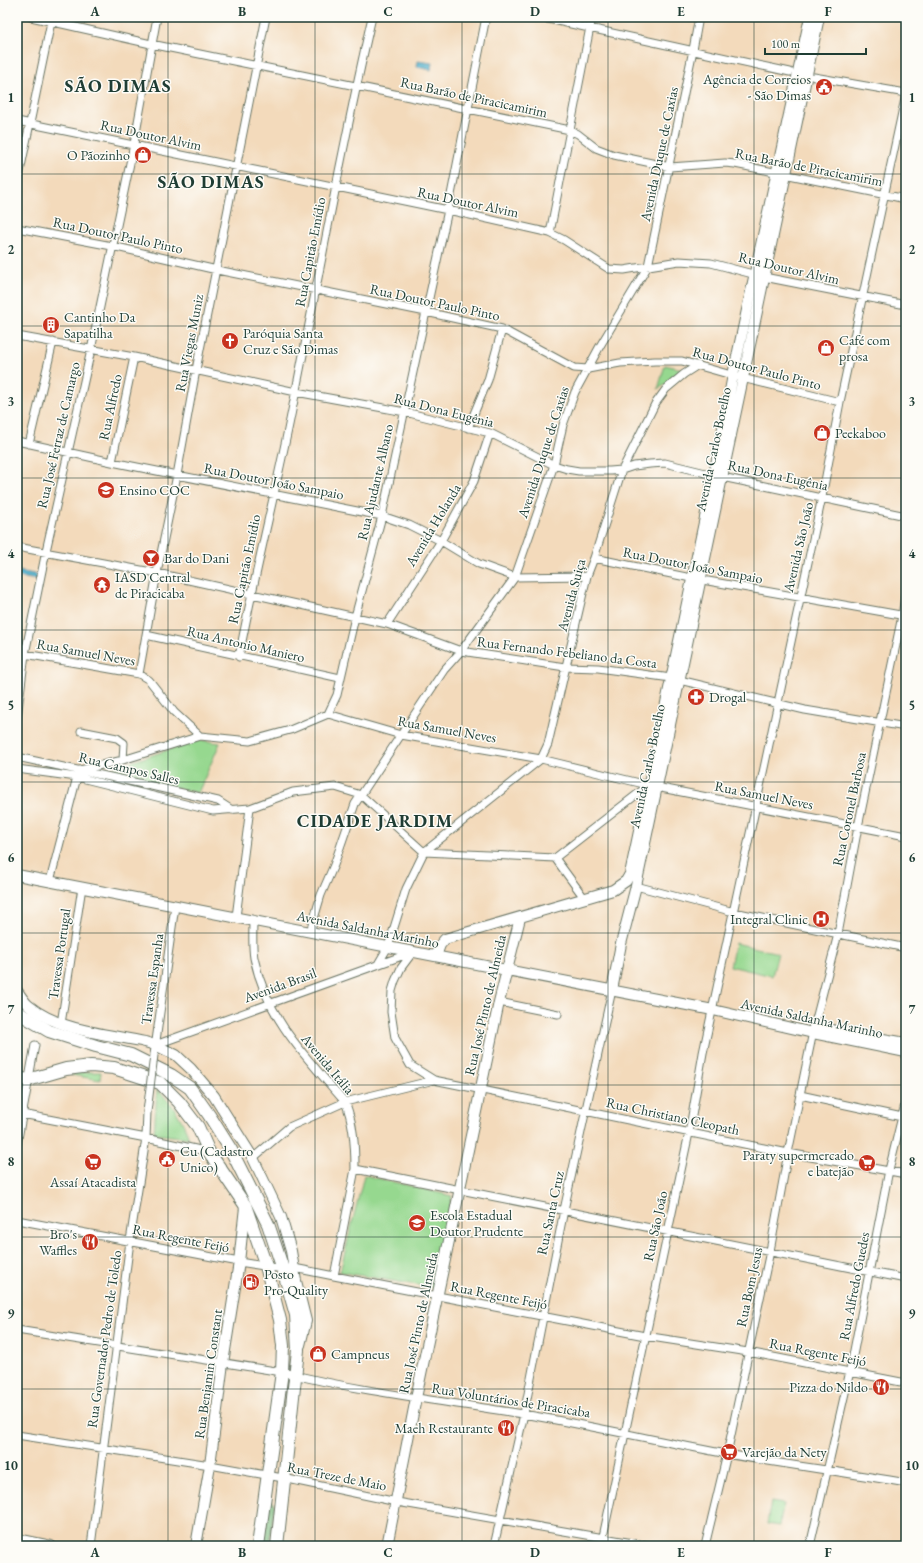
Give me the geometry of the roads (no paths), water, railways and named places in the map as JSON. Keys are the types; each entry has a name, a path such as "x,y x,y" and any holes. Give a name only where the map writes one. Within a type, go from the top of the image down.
{"main road":[{"name":"Avenida Carlos Botelho","path":"781,174 810,17"},
{"name":"Avenida Carlos Botelho","path":"631,869 652,786 676,679 781,174 819,17"},
{"name":"Avenida Carlos Botelho","path":"635,891 652,786"},
{"path":"436,956 440,945 445,939 585,899 620,886 626,881 631,869"},
{"path":"631,869 635,891"},
{"name":"Avenida Saldanha Marinho","path":"17,875 814,1030 906,1052"},
{"path":"620,886 627,887 635,891"},
{"name":"Rua Santa Cruz","path":"612,990 635,891"},
{"name":"Rua José Pinto de Almeida","path":"387,1546 397,1502 416,1398 499,1002 520,918"},
{"path":"17,991 27,1005 61,1024 176,1055 191,1069 214,1096 253,1158 281,1216 291,1251 289,1268 296,1315 298,1350 283,1478 277,1546"},
{"path":"17,1012 49,1031 131,1055 171,1075 190,1088 209,1114 245,1176 289,1268"},
{"name":"Avenida Saldanha Marinho","path":"814,1030 906,1043"},
{"path":"23,1079 66,1069 91,1066 114,1068 160,1083 188,1113 198,1127 209,1152 245,1205 266,1266 280,1320 283,1346 282,1372 266,1476 258,1546"},
{"name":"Rua Benjamin Constant","path":"196,1546 210,1465 223,1363 239,1262 245,1205"},
{"path":"17,1539 51,1546"}],"street":[{"name":"Rua Barão de Piracicamirim","path":"32,17 52,19 151,44 570,130 578,134 596,148 614,155 670,167 724,163 906,199"},
{"name":"Rua José Ferraz de Camargo","path":"17,718 25,654 134,144 157,17"},
{"name":"Rua Viegas Muniz","path":"139,674 196,370 266,17"},
{"name":"Rua Capitão Emídio","path":"239,657 251,594 296,392 356,86 372,17"},
{"name":"Rua Ajudante Albano","path":"328,714 337,694 355,617 382,516 448,210 486,17"},
{"path":"538,17 790,72"},
{"path":"550,233 592,17"},
{"name":"Avenida Duque de Caxias","path":"310,932 321,895 334,865 345,829 355,804 444,670 461,651 515,576 554,465 563,425 575,392 610,329 648,266 670,167 699,17"},
{"path":"17,186 52,19"},
{"path":"814,77 906,93"},
{"name":"Avenida São João","path":"734,912 906,93"},
{"name":"Rua Doutor Alvim","path":"17,121 134,144 550,233 610,268 624,270 679,261 711,263 759,276 906,305"},
{"name":"Rua Doutor Paulo Pinto","path":"17,228 112,246 216,270 426,312 502,329 574,368 588,368 620,363 682,361 738,377 840,402"},
{"path":"468,428 488,380 502,329"},
{"name":"Rua Dona Eugênia","path":"17,337 134,357 296,392 405,412 490,433 554,465 579,472 622,470 634,466 658,463 906,516"},
{"path":"29,444 53,342"},
{"name":"Rua Alfredo","path":"112,462 134,357"},
{"name":"Avenida Suiça","path":"424,852 540,758 548,744 587,576 622,470 655,404 666,390 684,374 698,365"},
{"name":"Avenida Holanda","path":"387,624 441,541 474,481 490,433"},
{"name":"Rua Doutor João Sampaio","path":"17,441 112,462 382,516 409,525 441,541 479,564 515,576 587,576"},
{"name":"Rua Fernando Febeliano da Costa","path":"17,546 157,573 387,624 461,651 565,667 598,668 676,679 805,710 906,727"},
{"name":"Rua Doutor João Sampaio","path":"594,558 696,579 904,616"},
{"name":"Rua Coronel Barbosa","path":"814,1030 838,934 858,827 904,616 906,589"},
{"name":"Rua Antonio Maniero","path":"146,635 239,657 340,678"},
{"name":"Rua Samuel Neves","path":"17,641 25,654 139,674 149,680 174,712 200,736"},
{"path":"50,881 78,773 200,736 250,741 290,730 328,714"},
{"name":"Rua Samuel Neves","path":"328,714 401,735 540,758 652,786 906,836"},
{"path":"81,731 117,738 124,743 123,760"},
{"name":"Rua Campos Salles","path":"17,757 213,811 250,808 293,792 335,787 361,795 424,852"},
{"name":"Rua Campos Salles","path":"17,769 78,773 138,782 218,801 232,810"},
{"path":"136,791 138,782"},
{"path":"378,964 388,947 406,889 424,852 555,858 652,786"},
{"path":"236,917 250,808"},
{"path":"555,858 585,899"},
{"name":"Travessa Portugal","path":"61,1024 82,887"},
{"path":"635,891 906,948"},
{"name":"Travessa Espanha","path":"147,1112 175,906"},
{"name":"Rua São João","path":"601,1546 689,1132 703,1053 734,912"},
{"name":"Avenida Itália","path":"253,921 254,957 269,1004 293,1042 345,1102 350,1113 355,1153 355,1169 334,1276"},
{"path":"413,952 401,968 392,991 391,1012 395,1038 410,1065 434,1080"},
{"name":"Avenida Brasil","path":"155,1050 269,1004 413,952"},
{"name":"Rua Santa Cruz","path":"494,1546 524,1414 564,1210 612,990"},
{"path":"499,1002 558,1014"},
{"name":"Rua Bom Jesus","path":"705,1546 727,1454 770,1251 788,1153 814,1030"},
{"path":"17,1144 23,1079 35,1045"},
{"path":"253,1158 289,1127 345,1102 434,1080"},
{"name":"Rua Christiano Cleopath","path":"434,1080 788,1153 906,1174"},
{"path":"800,1095 902,1117"},
{"name":"Rua Alfredo Guedes","path":"810,1546 850,1371 889,1170 906,1100"},
{"name":"Rua Governador Pedro de Toledo","path":"91,1546 116,1345 146,1138 147,1112"},
{"path":"20,1114 146,1138 209,1152"},
{"path":"355,1169 906,1279"},
{"name":"Rua Regente Feijó","path":"17,1220 239,1262 289,1268 334,1276 646,1336 748,1352 906,1383"},
{"name":"Rua Voluntários de Piracicaba","path":"17,1330 282,1372 416,1398 524,1414 625,1432 727,1454 906,1483"},
{"name":"Rua Treze de Maio","path":"17,1435 210,1465 283,1478 397,1502 650,1546"}],"water":[{"path":"418,61 432,63 431,70 417,67"},
{"path":"19,571 39,575 38,580 18,577"}],"place":[{"name":"Agência de Correios - São Dimas","path":"824,87"},
{"name":"O Pãozinho","path":"143,155"},
{"name":"Cantinho Da Sapatilha","path":"51,325"},
{"name":"Paróquia Santa Cruz e São Dimas","path":"230,341"},
{"name":"Café com prosa","path":"826,348"},
{"name":"Peekaboo","path":"822,433"},
{"name":"Ensino COC","path":"106,490"},
{"name":"Bar do Dani","path":"151,558"},
{"name":"IASD Central de Piracicaba","path":"102,585"},
{"name":"Drogal","path":"696,697"},
{"name":"Integral Clinic","path":"821,919"},
{"name":"Cu (Cadastro Unico)","path":"167,1159"},
{"name":"Assaí Atacadista","path":"93,1162"},
{"name":"Paraty supermercado e batejão","path":"867,1163"},
{"name":"Escola Estadual Doutor Prudente","path":"417,1223"},
{"name":"Bro's Waffles","path":"90,1242"},
{"name":"Posto Pro-Quality","path":"251,1282"},
{"name":"Campneus","path":"318,1354"},
{"name":"Pizza do Nildo","path":"881,1387"},
{"name":"Maeh Restaurante","path":"506,1428"},
{"name":"Varejão da Nety","path":"729,1452"}],"district":[{"name":"SÃO DIMAS","path":"118,85"},
{"name":"SÃO DIMAS","path":"211,181"},
{"name":"CIDADE JARDIM","path":"375,820"}]}
